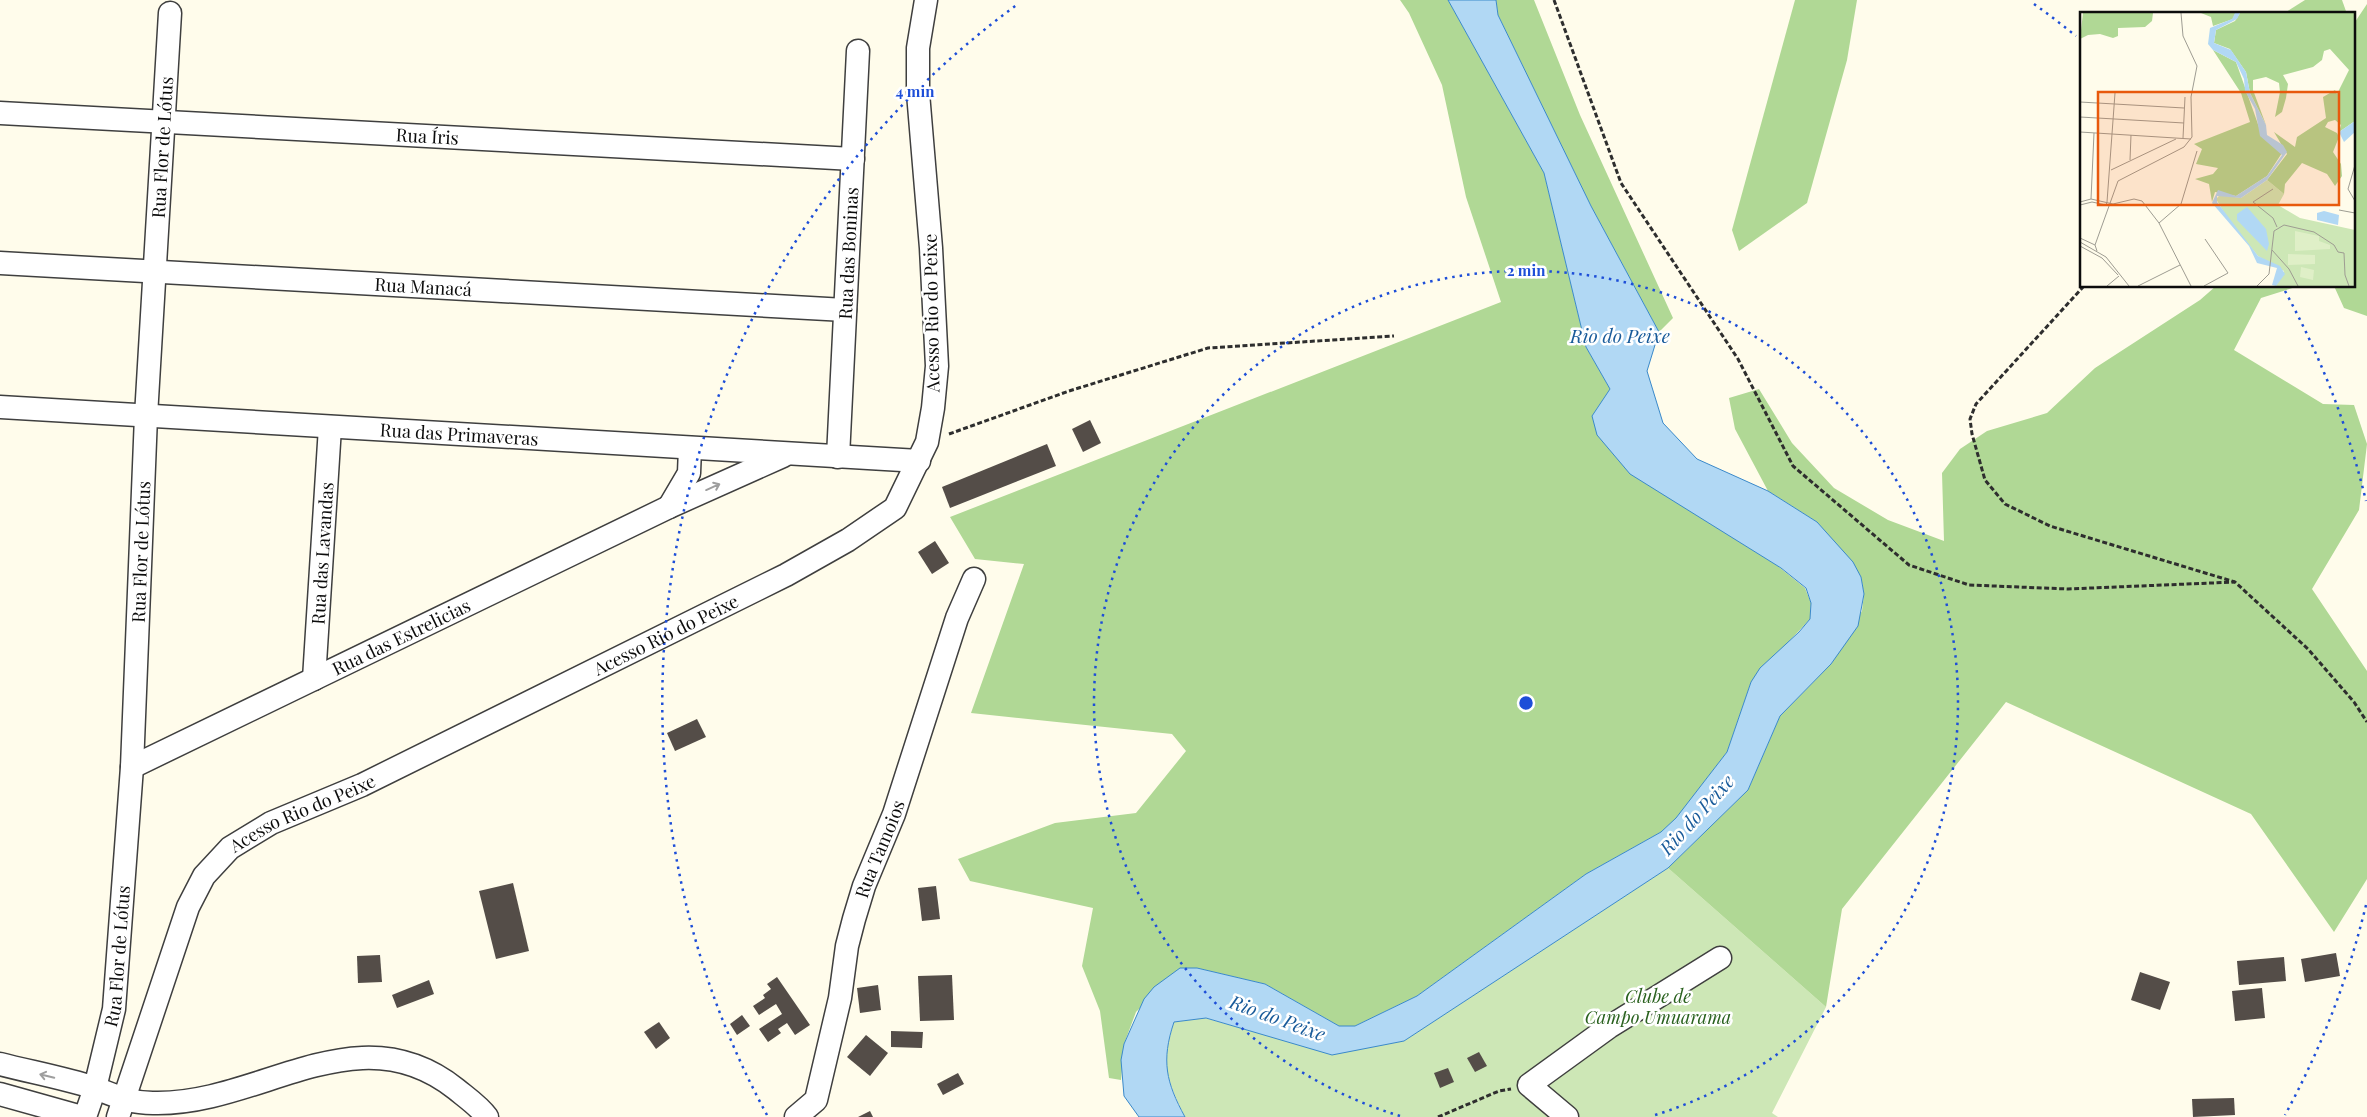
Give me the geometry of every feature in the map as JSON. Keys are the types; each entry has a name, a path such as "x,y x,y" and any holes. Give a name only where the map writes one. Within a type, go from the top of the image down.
{"street":[{"name":"Acesso Rio do Peixe","path":"121,1109 188,907 204,876 230,848 271,823 362,785 786,575 848,540 895,508 923,452 933,408 936,366 932,248 918,93 918,48 926,0"},
{"name":"Rua Flor de Lótus","path":"84,1117 95,1088 114,1009 132,767 146,416 170,13"},
{"name":"Rua das Boninas","path":"838,457 858,51"},
{"name":"Rua Íris","path":"0,113 853,159"},
{"name":"Rua Manacá","path":"0,263 845,310"},
{"name":"Rua das Primaveras","path":"0,407 838,457 923,452"},
{"name":"Rua das Lavandas","path":"314,680 330,427"},
{"path":"669,507 688,473 690,448"},
{"name":"Rua das Estrelicias","path":"132,767 669,507 787,454"},
{"name":"Rua Tamoios","path":"796,1117 816,1100 840,998 847,946 864,886 894,814 958,618 974,579"},
{"path":"1567,1117 1529,1085 1609,1027 1720,958"},
{"path":"0,1064 95,1088 121,1109 153,1103 182,1102 217,1095 334,1061 362,1056 390,1058 417,1066 440,1077 488,1117"},
{"path":"0,1094 84,1117"}],"path":[{"path":"1554,0 1621,183 1738,359 1793,466 1800,472 1909,565 1968,585 2068,589 2235,582"},
{"path":"2082,288 1976,404 1970,419 1972,434 1985,480 2005,504 2050,526 2235,582 2308,649 2354,702 2367,722"},
{"path":"923,452 1069,391 1208,348 1394,336"},
{"path":"1438,1117 1499,1091 1529,1085"}],"green space":[{"path":"1400,0 1448,0 1544,173 1586,347 1610,389 1592,416 1805,588 1811,603 1810,619 1751,682 1727,752 1676,819 1661,832 1586,874 1417,996 1355,1026 1339,1026 1265,984 1197,968 1180,968 1136,1012 1124,1044 1121,1080 1109,1078 1100,1011 1082,966 1093,908 970,881 958,859 1055,823 1136,813 1186,751 1172,734 971,713 1024,564 975,559 950,517 1501,302 1466,197 1442,85 1409,13"},
{"path":"1496,0 1534,0 1580,115 1673,318 1659,332 1591,206 1498,15"},
{"path":"1795,0 1857,0 1847,60 1807,203 1739,251 1732,230"},
{"path":"2305,0 2342,0 2346,12 2286,12"},
{"path":"2367,4 2367,316 2344,308 2335,288 2354,288 2354,24"},
{"path":"2214,288 2293,288 2261,298 2234,350 2323,404 2354,405 2367,444 2359,510 2312,589 2367,671 2367,879 2334,932 2251,814 2006,702 1842,909 1826,1007 1668,868 1748,790 1780,716 1831,664 1862,611 1864,594 1861,577 1817,522 1768,491 1735,429 1729,398 1759,389 1792,443 1834,488 1888,520 1944,541 1942,473 1960,449 1987,431 2047,413 2095,368 2200,300"},
{"name":"Clube de Campo Umuarama","path":"1668,868 1826,1007 1772,1113 1778,1117 1185,1117 1173,1092 1167,1071 1168,1050 1174,1022 1205,1018 1332,1054 1404,1041"}],"water":[{"name":"Rio do Peixe","path":"1448,0 1496,0 1498,15 1591,206 1659,332 1647,371 1663,423 1697,459 1768,491 1817,522 1853,562 1861,577 1864,594 1858,626 1831,664 1780,716 1748,790 1668,868 1404,1041 1332,1055 1206,1018 1174,1022 1168,1048 1167,1071 1173,1093 1185,1117 1139,1117 1124,1096 1121,1060 1124,1044 1144,999 1154,987 1180,968 1197,968 1265,984 1339,1026 1355,1026 1417,996 1586,874 1661,832 1676,818 1727,752 1751,682 1760,668 1799,632 1810,619 1811,603 1806,588 1781,568 1630,474 1597,435 1592,416 1610,389 1586,347 1544,173"}],"building":[{"path":"1090,420 1101,443 1083,452 1072,429"},
{"path":"1047,444 1056,466 950,508 942,487"},
{"path":"935,541 949,563 932,574 918,552"},
{"path":"697,719 706,737 675,751 667,733"},
{"path":"513,883 529,951 496,959 479,891"},
{"path":"936,886 940,919 922,921 918,888"},
{"path":"2336,953 2340,976 2305,982 2301,959"},
{"path":"380,955 382,982 358,983 357,956"},
{"path":"2284,957 2286,981 2239,985 2237,961"},
{"path":"2140,972 2170,982 2160,1010 2131,1000"},
{"path":"952,975 954,1020 920,1021 918,976"},
{"path":"777,977 810,1025 795,1035 787,1023 778,1029 781,1033 768,1042 759,1029 782,1014 776,1004 759,1015 753,1006 765,998 763,995 771,989 767,984"},
{"path":"429,980 434,994 397,1008 392,995"},
{"path":"878,985 881,1010 860,1013 857,988"},
{"path":"2262,988 2265,1018 2235,1021 2232,991"},
{"path":"742,1015 750,1026 737,1035 730,1024"},
{"path":"659,1022 670,1038 656,1049 644,1032"},
{"path":"891,1031 923,1032 922,1048 891,1047"},
{"path":"866,1035 888,1053 870,1076 847,1057"},
{"path":"1479,1052 1487,1066 1475,1072 1467,1058"},
{"path":"1448,1068 1454,1082 1440,1088 1434,1073"},
{"path":"958,1073 964,1084 943,1095 937,1084"},
{"path":"2234,1098 2235,1115 2193,1117 2192,1099"},
{"path":"870,1111 873,1117 858,1117"}]}
